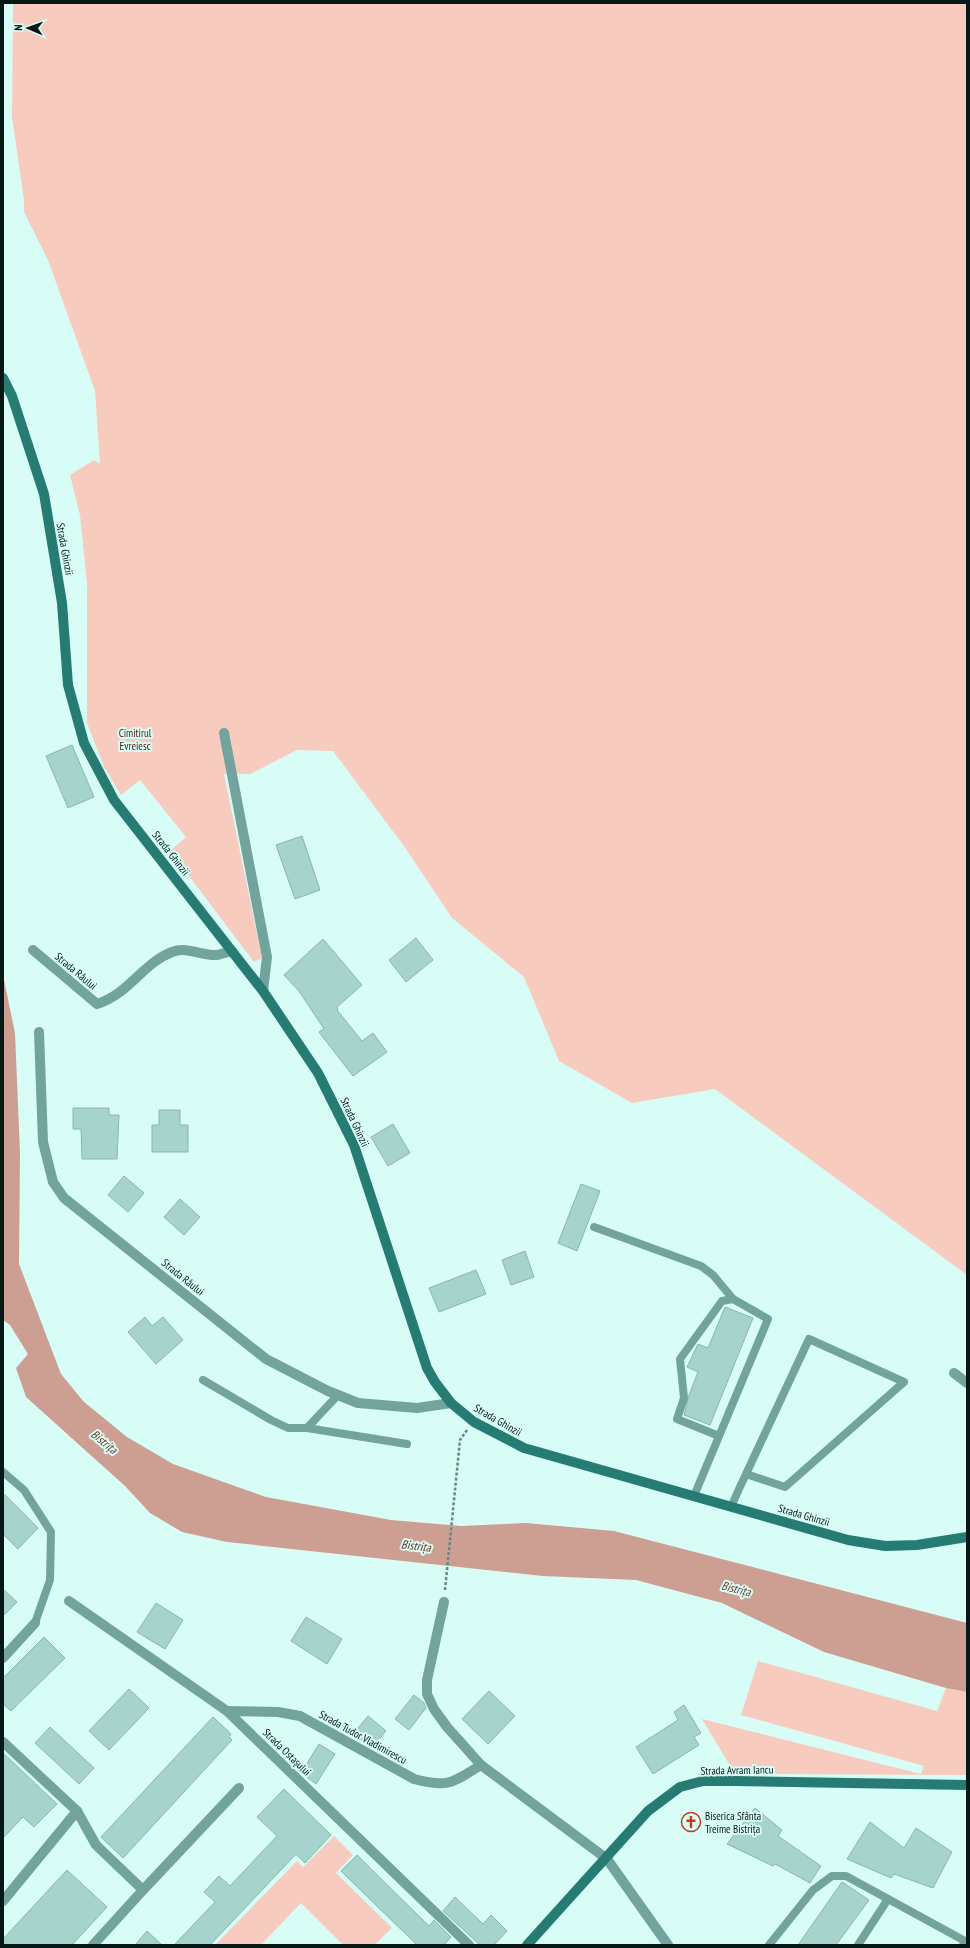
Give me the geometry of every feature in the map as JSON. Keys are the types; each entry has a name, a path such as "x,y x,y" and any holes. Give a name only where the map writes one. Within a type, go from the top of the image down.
{"street":[{"name":"Strada Ghinzii","path":"3,378 12,396 44,494 62,603 68,685 84,742 114,800 263,991 318,1073 354,1145 427,1368 451,1403 474,1422 524,1448 848,1540 885,1546 917,1545 967,1537"},
{"path":"224,733 267,957 263,991"},
{"name":"Strada Râului","path":"33,950 97,1004 110,1000 158,959 171,952 180,950 216,955 232,951"},
{"name":"Strada Râului","path":"39,1032 43,1142 53,1182 64,1198 266,1359 338,1395 358,1403 417,1408 451,1403"},
{"path":"954,1373 967,1383"},
{"name":"Strada Ostașului","path":"69,1601 227,1711 469,1945"},
{"path":"444,1602 427,1680 427,1694 434,1709 447,1727 482,1765 607,1858 668,1945"},
{"path":"3,1658 35,1623"},
{"name":"Strada Tudor Vladimirescu","path":"227,1711 262,1710 300,1716 414,1779 434,1785 456,1781 482,1765"},
{"path":"3,1742 76,1811 96,1845 143,1890"},
{"name":"Strada Avram Iancu","path":"527,1945 648,1811 680,1787 702,1781 967,1785"},
{"path":"93,1945 239,1788"},
{"path":"3,1901 76,1811"}],"lane":[{"path":"594,1227 701,1266 714,1275 733,1299 768,1318 694,1496"},
{"path":"719,1436 676,1419 684,1398 680,1359 722,1301 733,1299"},
{"path":"731,1507 746,1474 809,1339 904,1382 785,1487 746,1474"},
{"path":"202,1380 271,1420 288,1428 306,1428 407,1444"},
{"path":"306,1428 338,1395"},
{"path":"3,1472 24,1490 51,1532 50,1580 35,1623"},
{"path":"769,1945 813,1890 832,1876 846,1876 965,1941 963,1945"},
{"path":"858,1945 888,1899"}],"path":[{"path":"444,1602 460,1440"}],"green space":[{"name":"Cimitirul Evreiesc","path":"13,3 967,3 967,1275 715,1089 632,1103 559,1061 524,977 452,918 404,846 333,751 297,750 250,774 224,774 262,958 254,962 170,851 186,837 140,780 121,795 104,767 87,723 87,584 80,515 70,475 94,460 100,464 95,391 48,260 24,212 24,200 12,117"},
{"path":"758,1661 937,1711 946,1688 967,1692 967,1775 735,1774 702,1719 921,1774 924,1766 741,1715"},
{"path":"334,1836 353,1855 336,1873 392,1928 374,1945 343,1945 301,1903 261,1945 215,1945 297,1861 303,1867"}],"water":[{"name":"Bistrița","path":"3,975 15,1033 20,1153 19,1264 61,1374 84,1402 127,1437 173,1464 266,1497 391,1520 461,1526 526,1523 614,1531 967,1623 967,1692 946,1688 824,1652 722,1603 636,1580 543,1576 227,1542 182,1532 150,1513 125,1486 26,1397 16,1368 28,1354 10,1325 3,1320"}],"building":[{"path":"72,745 94,797 68,808 46,756"},
{"path":"302,836 320,890 295,899 276,845"},
{"path":"416,938 433,960 406,982 389,960"},
{"path":"323,939 362,985 337,1007 337,1010 362,1041 373,1033 387,1052 353,1076 319,1032 324,1029 299,991 284,975"},
{"path":"73,1108 109,1108 109,1115 119,1115 117,1159 82,1159 81,1129 73,1129"},
{"path":"159,1110 180,1110 180,1125 188,1125 188,1152 152,1152 152,1125 159,1125"},
{"path":"393,1124 410,1153 388,1166 371,1137"},
{"path":"124,1176 144,1193 128,1212 108,1195"},
{"path":"581,1184 600,1191 577,1251 558,1243"},
{"path":"180,1199 200,1217 184,1235 164,1217"},
{"path":"525,1251 534,1277 511,1285 502,1260"},
{"path":"476,1270 486,1294 439,1312 429,1288"},
{"path":"725,1307 753,1318 710,1425 684,1415 689,1395 698,1372 687,1367 698,1344 708,1348"},
{"path":"145,1317 152,1326 163,1317 183,1340 156,1364 128,1332"},
{"path":"3,1493 38,1528 18,1549 3,1534"},
{"path":"3,1589 17,1602 3,1616"},
{"path":"156,1603 183,1620 165,1649 137,1632"},
{"path":"306,1617 342,1639 327,1664 291,1641"},
{"path":"44,1637 65,1658 11,1711 3,1704 3,1678"},
{"path":"129,1689 149,1708 109,1750 89,1731"},
{"path":"489,1691 515,1716 488,1744 462,1719"},
{"path":"414,1695 424,1703 426,1708 409,1730 395,1719"},
{"path":"684,1705 701,1733 694,1737 699,1745 653,1774 636,1747 678,1720 674,1712"},
{"path":"368,1716 386,1731 372,1748 353,1734"},
{"path":"213,1717 231,1734 229,1737 232,1740 123,1858 101,1837"},
{"path":"50,1727 94,1768 79,1784 35,1743"},
{"path":"319,1744 335,1754 316,1784 301,1773"},
{"path":"3,1753 57,1804 34,1827 23,1817 3,1838"},
{"path":"284,1789 331,1835 305,1863 296,1854 210,1945 174,1945 215,1902 204,1892 219,1876 230,1886 277,1836 257,1817"},
{"path":"755,1808 782,1830 778,1836 821,1866 810,1883 775,1864 773,1866 727,1844"},
{"path":"870,1822 904,1848 916,1828 952,1852 933,1888 894,1874 891,1878 847,1859"},
{"path":"357,1855 429,1926 434,1920 451,1937 444,1945 417,1945 341,1871"},
{"path":"67,1870 107,1907 72,1945 3,1945 3,1939"},
{"path":"842,1882 869,1900 836,1945 798,1945"},
{"path":"455,1897 483,1924 491,1915 507,1931 494,1945 480,1945 443,1911"},
{"path":"147,1931 162,1945 135,1945"}],"place":[{"name":"Biserica Sfânta Treime Bistrița","path":"691,1822"}]}
